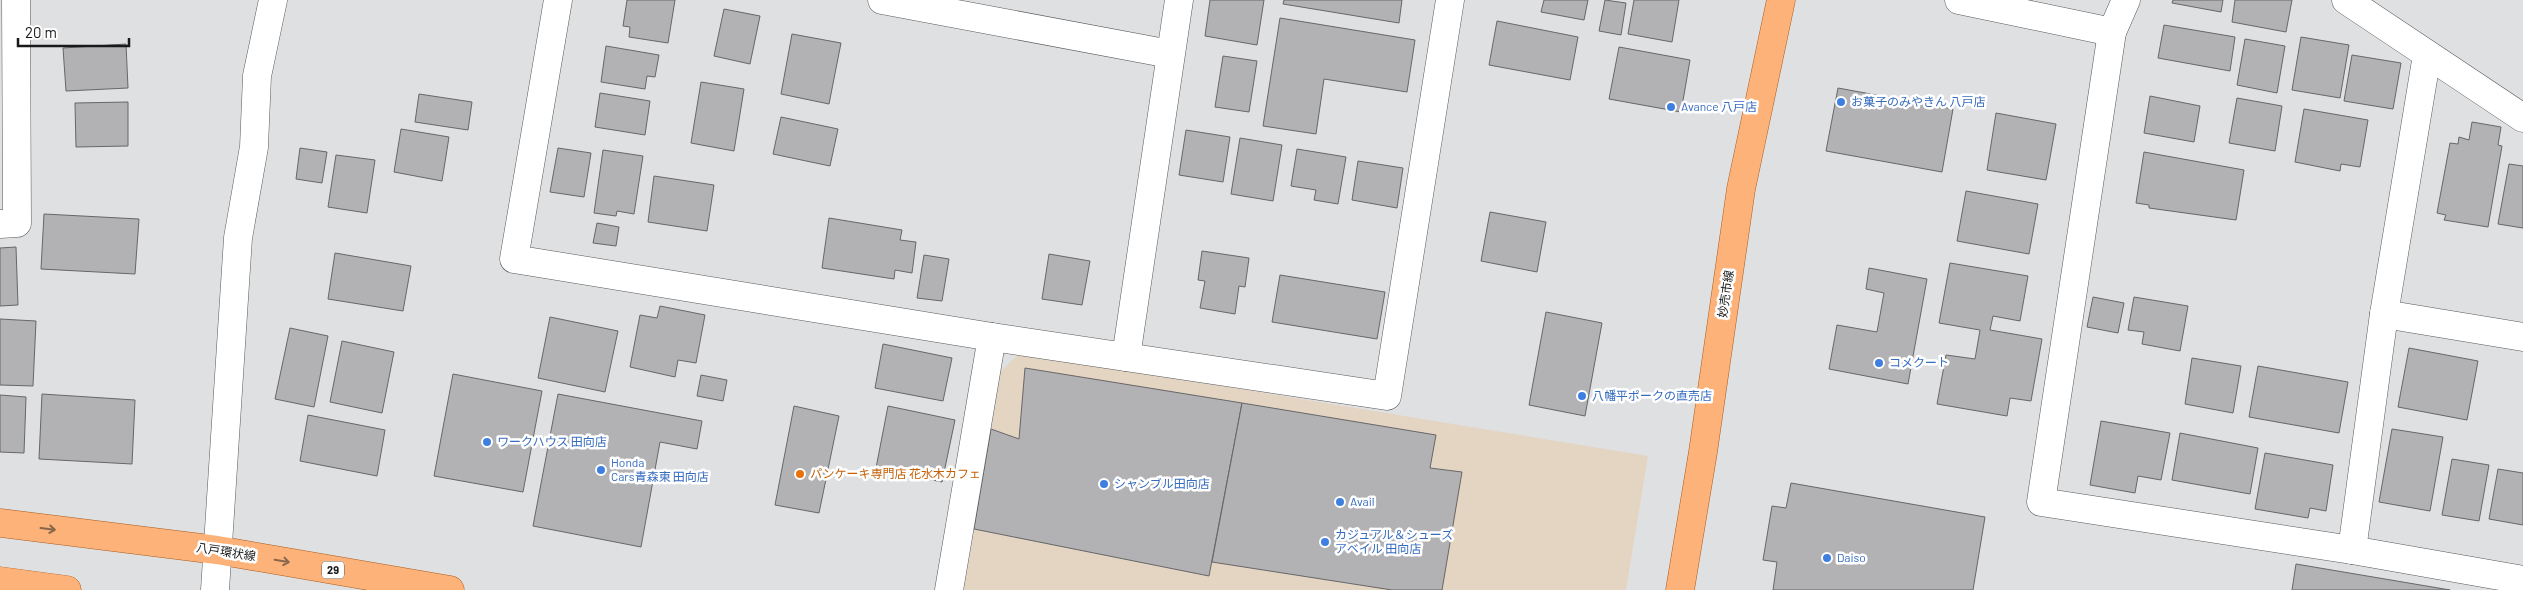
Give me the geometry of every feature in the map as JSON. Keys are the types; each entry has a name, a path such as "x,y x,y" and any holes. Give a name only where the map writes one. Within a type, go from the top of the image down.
{"main road":[{"name":"妙売市線","path":"1680,590 1741,189 1780,0"},
{"name":"八戸環状線","path":"0,523 217,550 450,590"},
{"path":"0,581 67,590"}],"street":[{"path":"0,224 17,223 16,0"},
{"path":"215,590 238,238 254,147 257,76 273,0"},
{"path":"558,0 514,259 992,337 1387,396 1450,0"},
{"path":"1126,357 1179,0"},
{"path":"1959,0 2112,32"},
{"path":"2126,0 2112,32 2041,502 2352,550 2523,580"},
{"path":"2346,0 2523,118"},
{"path":"888,1 1170,54"},
{"path":"2352,550 2384,314 2427,54"},
{"path":"2384,314 2523,337"},
{"path":"949,590 992,337"}],"shaded area":[{"path":"1020,353 1648,456 1626,590 964,590 1001,371"}],"building":[{"path":"627,0 675,0 668,43 629,37 630,27 623,26"},
{"path":"1210,0 1264,0 1257,45 1205,36"},
{"path":"1284,0 1402,0 1399,23 1283,4"},
{"path":"1544,0 1588,0 1584,20 1541,12"},
{"path":"1605,0 1626,3 1621,35 1599,31"},
{"path":"1634,0 1679,0 1672,42 1628,34"},
{"path":"2173,0 2223,0 2221,12 2172,3"},
{"path":"2235,0 2292,0 2286,32 2232,22"},
{"path":"724,9 760,16 750,64 714,56"},
{"path":"1280,18 1415,40 1407,92 1324,79 1316,134 1263,126"},
{"path":"1497,21 1578,37 1570,80 1489,65"},
{"path":"2164,25 2235,37 2230,71 2158,58"},
{"path":"792,34 841,43 829,104 781,94"},
{"path":"2301,37 2349,45 2340,98 2292,90"},
{"path":"2245,39 2285,46 2277,93 2237,85"},
{"path":"126,44 128,88 66,91 63,48"},
{"path":"606,46 659,55 655,77 647,76 645,89 601,82"},
{"path":"1619,47 1690,60 1681,112 1609,99"},
{"path":"2352,55 2401,63 2393,109 2344,101"},
{"path":"1223,56 1257,61 1249,112 1215,107"},
{"path":"701,82 744,89 734,151 691,143"},
{"path":"1838,88 1953,109 1942,172 1826,151"},
{"path":"600,93 650,101 645,135 595,127"},
{"path":"419,94 472,102 468,130 415,122"},
{"path":"2150,96 2200,106 2194,142 2144,133"},
{"path":"2237,98 2282,106 2275,151 2229,143"},
{"path":"128,102 128,146 76,147 75,103"},
{"path":"2304,109 2368,120 2360,167 2341,164 2340,171 2295,162"},
{"path":"1996,113 2056,124 2046,180 1987,170"},
{"path":"781,117 838,129 830,166 773,154"},
{"path":"2472,122 2501,127 2498,145 2502,146 2488,227 2444,220 2446,215 2437,213 2450,143 2458,144 2459,137 2469,140"},
{"path":"401,129 449,137 442,181 394,172"},
{"path":"1186,130 1230,137 1223,182 1179,175"},
{"path":"1240,138 1282,145 1273,201 1231,194"},
{"path":"300,148 327,152 322,183 296,179"},
{"path":"558,148 591,153 584,197 550,192"},
{"path":"1297,149 1346,157 1338,204 1314,200 1316,190 1291,186"},
{"path":"603,150 643,156 634,214 617,211 616,216 594,213"},
{"path":"2144,152 2244,170 2236,220 2149,208 2149,205 2136,203"},
{"path":"336,155 375,160 367,213 328,207"},
{"path":"1358,161 1403,168 1397,208 1352,200"},
{"path":"2509,164 2523,166 2523,228 2498,224"},
{"path":"654,176 714,185 707,231 648,222"},
{"path":"1966,191 2038,204 2029,254 1957,241"},
{"path":"1490,212 1546,222 1537,272 1481,261"},
{"path":"44,214 139,219 135,274 41,269"},
{"path":"829,218 902,230 900,240 916,242 912,273 895,270 894,279 822,268"},
{"path":"597,223 619,227 616,246 593,243"},
{"path":"16,247 18,305 0,306 0,248"},
{"path":"1202,251 1249,258 1245,287 1239,286 1235,314 1200,308 1205,281 1198,280"},
{"path":"335,253 411,266 403,311 328,299"},
{"path":"1049,254 1090,261 1082,305 1042,299"},
{"path":"924,255 949,259 942,301 917,298"},
{"path":"1950,263 2028,276 2020,321 1993,316 1990,330 2042,339 2031,401 2010,398 2007,416 1937,404 1946,355 1975,359 1980,330 1939,323"},
{"path":"1869,268 1927,279 1908,384 1829,369 1837,325 1877,332 1884,293 1866,289"},
{"path":"1280,275 1385,292 1377,339 1272,322"},
{"path":"2093,297 2124,303 2118,333 2087,327"},
{"path":"2134,297 2188,306 2180,351 2142,344 2144,332 2128,330"},
{"path":"660,306 705,315 696,363 678,360 675,377 630,367 640,315 657,318"},
{"path":"1546,312 1602,323 1585,416 1529,405"},
{"path":"550,317 618,331 605,392 538,378"},
{"path":"0,319 36,321 33,386 0,385"},
{"path":"290,328 328,336 314,407 275,399"},
{"path":"342,341 394,352 382,413 330,402"},
{"path":"883,344 952,358 943,401 875,388"},
{"path":"2409,348 2478,361 2467,420 2398,407"},
{"path":"2192,358 2241,366 2233,413 2185,404"},
{"path":"2258,366 2348,382 2339,433 2249,417"},
{"name":"シャンブル田向店","path":"1025,368 1242,403 1209,576 974,529 991,429 1019,439"},
{"path":"453,374 542,391 523,492 434,476"},
{"path":"701,375 727,380 723,401 697,396"},
{"path":"42,394 135,400 132,464 39,459"},
{"path":"558,394 702,421 697,449 660,442 641,547 533,526"},
{"path":"0,395 26,397 24,453 0,452"},
{"name":"Avail","path":"1242,403 1436,435 1430,468 1462,472 1442,590 1392,590 1212,562"},
{"path":"794,406 839,416 819,513 775,505"},
{"path":"888,406 955,420 942,482 876,468"},
{"path":"308,415 385,430 377,476 300,461"},
{"path":"2101,421 2170,433 2161,480 2138,476 2135,493 2090,485"},
{"path":"2392,429 2443,437 2430,511 2379,502"},
{"path":"2180,433 2258,448 2250,494 2172,480"},
{"path":"2265,453 2333,465 2326,511 2310,508 2308,518 2255,509"},
{"path":"2452,459 2489,465 2479,521 2442,515"},
{"path":"2498,469 2523,473 2523,525 2489,519"},
{"path":"1791,483 1985,517 1973,590 1773,590 1777,562 1763,560 1772,506 1786,508"},
{"path":"2296,564 2450,590 2292,590"}],"place":[{"name":"お菓子のみやきん 八戸店","path":"1841,102"},
{"name":"Avance 八戸店","path":"1671,107"},
{"name":"コメクート","path":"1879,363"},
{"name":"八幡平ポークの直売店","path":"1582,396"},
{"name":"ワークハウス 田向店","path":"487,442"},
{"name":"Honda Cars青森東 田向店","path":"601,470"},
{"name":"パンケーキ専門店 花水木カフェ","path":"800,474"},
{"name":"シャンブル田向店","path":"1104,484"},
{"name":"Avail","path":"1340,502"},
{"name":"カジュアル＆シューズ アベイル 田向店","path":"1325,542"},
{"name":"Daiso","path":"1827,558"}]}
